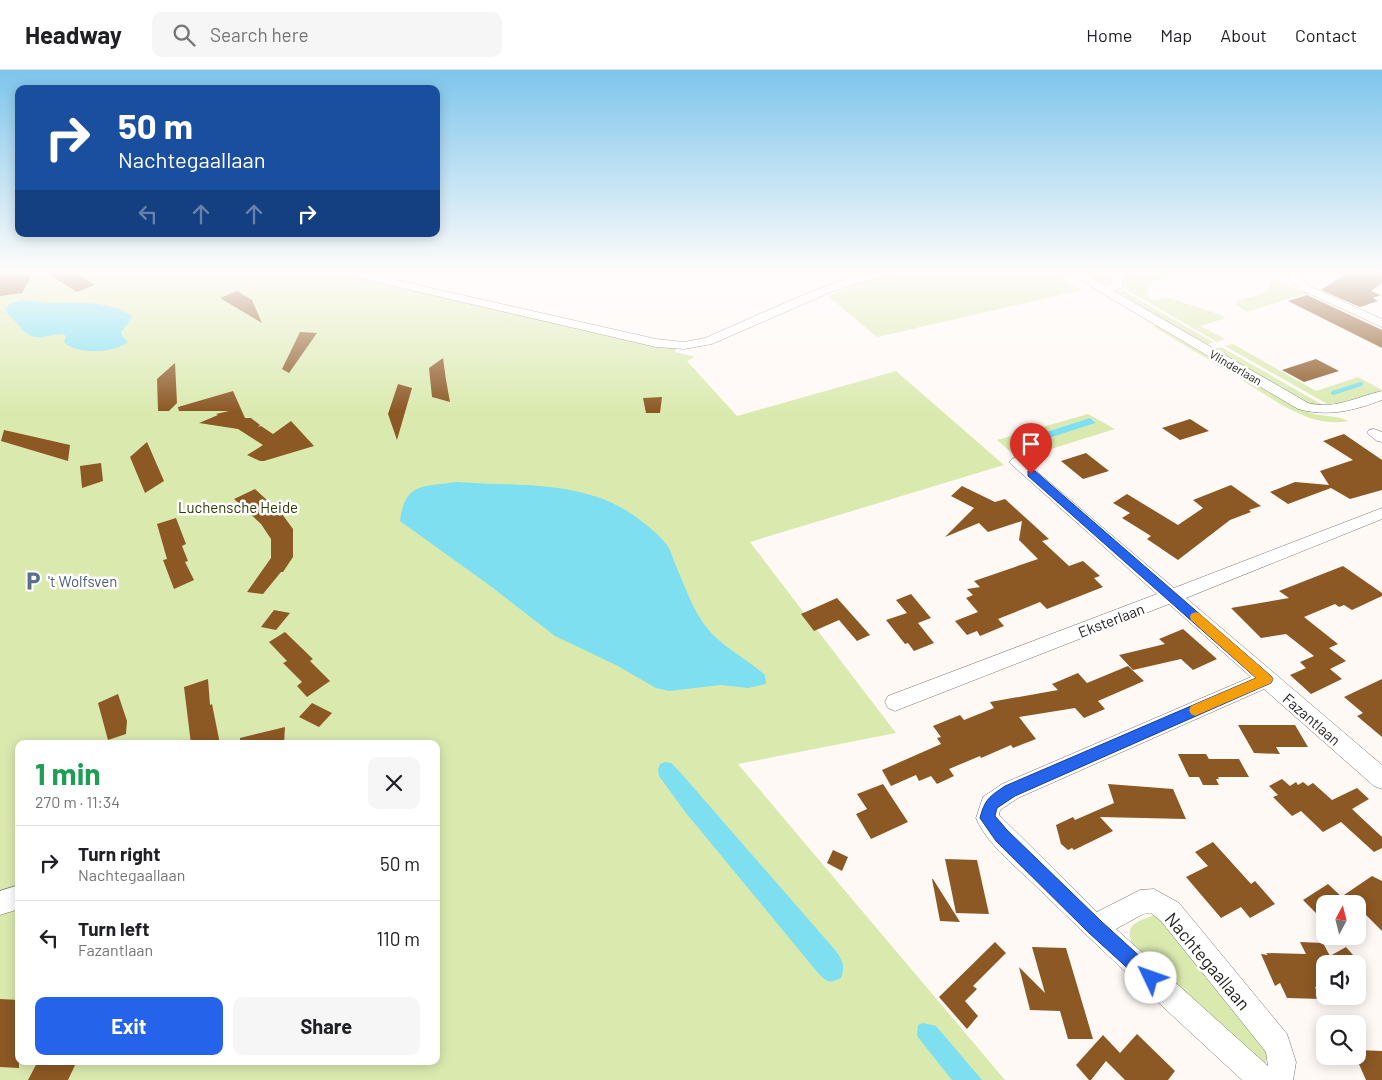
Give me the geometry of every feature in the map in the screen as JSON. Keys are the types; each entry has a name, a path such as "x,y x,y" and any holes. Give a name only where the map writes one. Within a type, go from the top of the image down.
{"street":[{"path":"551,318 670,345 689,345 712,340 762,318"},
{"name":"Vlinderlaan","path":"1153,318 1304,406 1325,412 1335,411 1382,395"},
{"name":"Fazantlaan","path":"1017,462 1382,779"},
{"name":"Eksterlaan","path":"895,702 1382,513"},
{"path":"1263,1080 1095,927 1002,836 987,818 991,804 1010,791 1266,679"},
{"path":"0,903 15,898"},
{"name":"Nachtegaallaan","path":"1095,927 1140,902 1154,902 1170,912 1277,1044 1282,1059 1283,1071 1279,1080"}],"green space":[{"name":"Luchensche Heide","path":"0,318 537,318 676,349 675,352 695,357 687,361 737,416 896,371 1004,465 750,542 896,733 738,764 1005,1080 0,1080"},
{"path":"854,318 960,318 877,337"},
{"path":"1161,318 1171,318 1213,342 1206,345"},
{"path":"1176,318 1226,318 1200,326 1225,339 1217,342"},
{"path":"1152,326 1158,326 1233,370 1233,372 1229,372"},
{"path":"1233,344 1316,391 1358,377 1382,390 1340,406 1334,403 1329,405 1225,346"},
{"path":"1221,347 1328,408 1308,404 1214,349"},
{"path":"1244,379 1303,410 1348,421 1320,421 1306,417 1280,404 1243,381"},
{"path":"1088,414 1115,429 1019,459 997,440","holes":["1090,418 1096,423 1024,446 1015,441"]},
{"path":"1154,915 1159,917 1267,1050 1266,1063 1258,1063 1132,944 1130,937 1131,927"}],"water":[{"path":"12,318 132,318 121,332 128,342 122,346 96,351 86,351 69,346 64,342 66,336 63,334 42,337 32,336"},
{"path":"1090,418 1096,423 1024,446 1017,445 1014,442"},
{"path":"456,482 531,485 555,488 579,492 602,499 624,509 660,536 665,542 702,621 723,644 765,675 766,684 748,688 721,685 669,691 656,688 616,665 555,636 489,585 400,521 402,508 411,493 425,486"},
{"path":"665,762 671,763 680,772 836,951 843,964 841,978 828,981 818,973 686,813 659,776 660,764"},
{"path":"923,1023 936,1026 982,1080 952,1080 917,1036 918,1025"}],"building":[{"path":"1322,318 1357,318 1382,330 1382,348"},
{"path":"300,332 317,333 289,373 282,369"},
{"path":"443,358 450,402 432,397 429,368"},
{"path":"1316,359 1339,371 1304,382 1282,370"},
{"path":"175,363 177,403 169,411 158,411 157,379"},
{"path":"398,384 412,388 397,440 388,414"},
{"path":"233,391 245,418 251,418 260,425 258,427 261,426 273,434 291,421 314,446 260,461 247,455 263,445 238,429 199,423 218,415 216,414 229,411 179,411 178,407"},
{"path":"662,397 660,413 646,413 643,398"},
{"path":"1190,419 1209,431 1180,440 1162,428"},
{"path":"4,430 70,445 68,461 1,441"},
{"path":"1344,434 1382,460 1382,490 1350,499 1331,488 1288,504 1270,492 1295,482 1329,485 1320,471 1353,460 1323,441"},
{"path":"147,442 164,481 145,493 130,457"},
{"path":"1086,453 1109,471 1083,479 1061,461"},
{"path":"101,463 103,481 82,488 80,466"},
{"path":"1231,485 1261,506 1230,520 1178,560 1147,539 1151,536 1122,518 1130,513 1113,503 1127,494 1178,525 1203,508 1193,500"},
{"path":"962,486 995,502 1005,499 1049,539 1042,541 1069,566 1083,561 1100,576 1094,578 1103,587 1047,609 1040,602 998,619 1004,626 980,636 977,631 967,635 955,621 978,612 966,598 973,595 967,589 980,587 974,581 1038,559 1019,540 1022,521 988,532 979,523 945,537 974,508 951,496"},
{"path":"255,489 282,514 293,529 293,557 283,572 263,594 247,592 271,558 271,539 261,524 234,499"},
{"path":"176,518 186,544 182,546 188,561 185,562 194,580 174,589 163,560 167,559 157,524"},
{"path":"1343,566 1382,593 1382,596 1352,610 1344,605 1339,607 1335,604 1304,617 1338,644 1329,648 1346,661 1330,669 1342,679 1311,694 1290,675 1306,668 1300,662 1314,656 1286,634 1261,638 1231,608 1289,598 1279,591"},
{"path":"911,594 931,618 918,623 934,643 914,651 908,643 905,644 886,620 907,613 896,600"},
{"path":"837,598 870,635 857,641 839,620 814,631 801,614"},
{"path":"274,610 290,613 276,630 261,627"},
{"path":"1183,629 1217,659 1193,670 1181,659 1133,670 1119,655 1165,644 1159,639"},
{"path":"285,632 313,659 310,661 330,681 307,697 297,686 302,682 283,663 287,661 269,642"},
{"path":"1128,666 1144,681 1098,701 1105,709 1084,718 1075,708 1019,717 1036,739 1013,748 1011,745 949,769 954,776 937,784 931,776 919,781 916,775 891,786 882,770 941,744 937,738 941,737 933,726 960,715 964,720 994,708 990,702 1058,690 1052,684 1078,673 1087,683"},
{"path":"208,679 210,705 212,704 219,740 191,740 184,687"},
{"path":"1382,679 1382,737 1357,716 1363,713 1344,697"},
{"path":"118,694 127,721 126,734 108,740 98,703"},
{"path":"312,703 332,713 319,727 299,717"},
{"path":"1238,725 1295,725 1308,747 1276,747 1280,754 1254,753"},
{"path":"285,727 284,740 240,740 240,738"},
{"path":"1178,754 1206,754 1209,759 1239,759 1249,777 1218,777 1219,779 1216,779 1219,785 1203,785 1199,777 1189,777"},
{"path":"1282,779 1290,786 1296,782 1298,785 1303,782 1308,786 1313,783 1332,800 1357,788 1369,799 1352,809 1382,837 1382,848 1374,852 1341,822 1323,832 1301,811 1292,816 1273,797 1278,795 1269,786"},
{"path":"883,784 908,822 871,839 856,814 867,809 857,794"},
{"path":"1108,784 1173,789 1186,819 1100,817 1113,831 1074,850 1072,848 1068,850 1061,844 1056,825 1073,817 1075,820 1114,803"},
{"path":"1213,842 1251,884 1255,881 1275,904 1250,918 1241,907 1221,918 1186,877 1208,866 1195,852"},
{"path":"833,850 848,857 842,871 827,863"},
{"path":"945,859 977,860 989,914 956,913"},
{"path":"1372,876 1382,881 1382,931 1366,915 1366,895 1344,895"},
{"path":"933,879 960,922 940,921"},
{"path":"1328,884 1340,895 1316,895 1316,913 1303,900"},
{"path":"995,942 1006,953 973,986 977,989 965,1001 978,1016 967,1029 939,997"},
{"path":"1300,942 1324,945 1329,955 1316,955 1316,999 1287,998 1280,983 1275,986 1261,954 1306,954"},
{"path":"1032,947 1066,948 1093,1039 1068,1039 1060,1011 1030,1010 1019,967 1045,993"},
{"path":"1346,947 1353,955 1332,955"},
{"path":"0,999 15,1000 15,1065 19,1065 19,1068 0,1067"},
{"path":"1137,1034 1175,1071 1168,1080 1125,1080 1106,1061 1089,1080 1076,1065 1103,1035 1120,1053"},
{"path":"1366,1050 1382,1051 1382,1080 1366,1080 1359,1065 1366,1065"},
{"path":"36,1065 75,1065 68,1080 28,1080"}],"waterway":[{"path":"1333,393 1361,384"}],"slow traffic":[{"path":"1195,710 1266,679 1196,617"}],"place":[{"name":"'t Wolfsven","path":"33,581"}],"route":[{"path":"1031,474 1266,679 1010,791 991,804 987,818 1002,836 1095,927 1151,978"}]}
